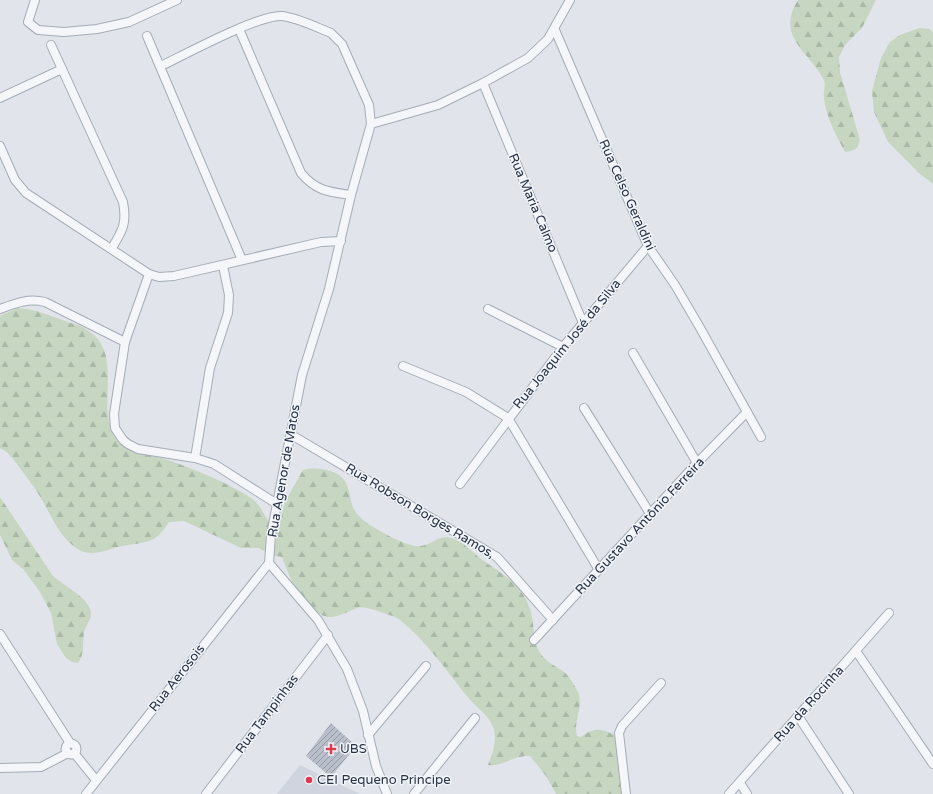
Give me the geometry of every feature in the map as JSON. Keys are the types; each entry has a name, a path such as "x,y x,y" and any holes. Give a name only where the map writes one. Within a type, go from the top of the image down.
{"street":[{"path":"35,0 28,22 38,30 64,32 97,29 129,22 177,0"},
{"path":"371,124 438,105 483,83 528,58 548,39 555,30 570,0"},
{"name":"Rua Agenor de Matos","path":"161,66 239,29 272,17 281,16 331,33 342,44 371,112 371,124 351,195 329,289 302,375 271,535 269,563"},
{"path":"239,29 301,173 310,184 320,189 351,195"},
{"name":"Rua Celso Geraldini","path":"555,30 648,246 679,292 761,437"},
{"path":"147,36 242,260"},
{"path":"51,45 123,202 126,217 122,230 112,248"},
{"path":"0,98 62,69"},
{"name":"Rua Maria Calmo","path":"483,83 583,323"},
{"path":"0,146 20,187 150,274 159,277 174,276 223,266 242,260 320,242 341,241"},
{"name":"Rua Joaquim José da Silva","path":"599,570 508,418 563,347 648,246"},
{"path":"195,458 210,368 228,313 229,295 223,266"},
{"path":"150,274 125,342 114,414 116,428 119,434 128,444 138,448 195,458 214,464 277,504"},
{"path":"0,309 34,299 45,302 125,342"},
{"path":"488,309 563,347"},
{"path":"633,353 697,463"},
{"path":"403,366 466,392 508,418 460,484"},
{"path":"584,408 651,515"},
{"name":"Rua Gustavo Antônio Ferreira","path":"534,640 651,515 697,463 747,412"},
{"name":"Rua Robson Borges Ramos,","path":"290,434 491,553 508,567 553,620"},
{"path":"269,563 328,635 347,669 363,711 376,766 387,794"},
{"name":"Rua Aerosois","path":"86,794 269,563"},
{"name":"Rua da Rocinha","path":"729,794 889,613"},
{"path":"0,634 58,724 70,750 96,780"},
{"name":"Rua Tampinhas","path":"206,794 328,635"},
{"path":"856,651 933,764"},
{"path":"368,735 426,666"},
{"path":"626,794 619,733 622,726 661,683"},
{"path":"798,716 849,794"},
{"path":"414,794 475,718"},
{"path":"0,768 41,767 53,762 70,750"},
{"path":"740,783 748,794"}],"shaded area":[{"name":"CEI Pequeno Principe","path":"300,765 360,794 277,794"}],"green space":[{"path":"798,0 876,0 862,28 845,45 839,57 840,72 860,140 857,148 851,151 845,152 829,119 824,98 824,80 803,52 792,34 790,24 792,13"},
{"path":"919,28 930,29 933,33 933,184 919,173 888,142 874,112 872,91 881,58 890,42 900,35"},
{"path":"18,308 37,311 80,326 99,340 105,353 108,366 107,396 110,426 116,439 127,449 171,461 202,473 242,492 255,501 266,518 272,523 276,523 280,518 286,500 303,470 327,470 339,475 343,479 346,483 353,508 356,513 377,529 393,538 415,546 425,545 444,537 454,539 465,545 481,559 503,574 516,586 526,600 532,615 537,648 540,653 566,674 578,692 580,703 576,725 577,736 581,737 594,730 602,730 616,736 623,794 556,794 546,776 530,756 518,757 499,764 488,765 494,748 495,734 493,726 485,714 472,702 420,639 397,618 375,610 359,607 334,617 320,614 306,603 296,589 282,557 270,555 259,548 241,548 184,521 169,522 159,535 150,541 94,553 84,552 76,548 57,527 37,491 13,459 0,448 0,316"},
{"path":"0,497 53,576 83,599 90,609 91,615 85,628 82,652 78,663 72,662 66,658 57,644 51,613 40,592 24,570 12,560 0,535"}],"building":[{"path":"331,723 356,746 331,777 306,756"}],"place":[{"name":"UBS","path":"331,749"},
{"name":"CEI Pequeno Principe","path":"309,780"}]}
